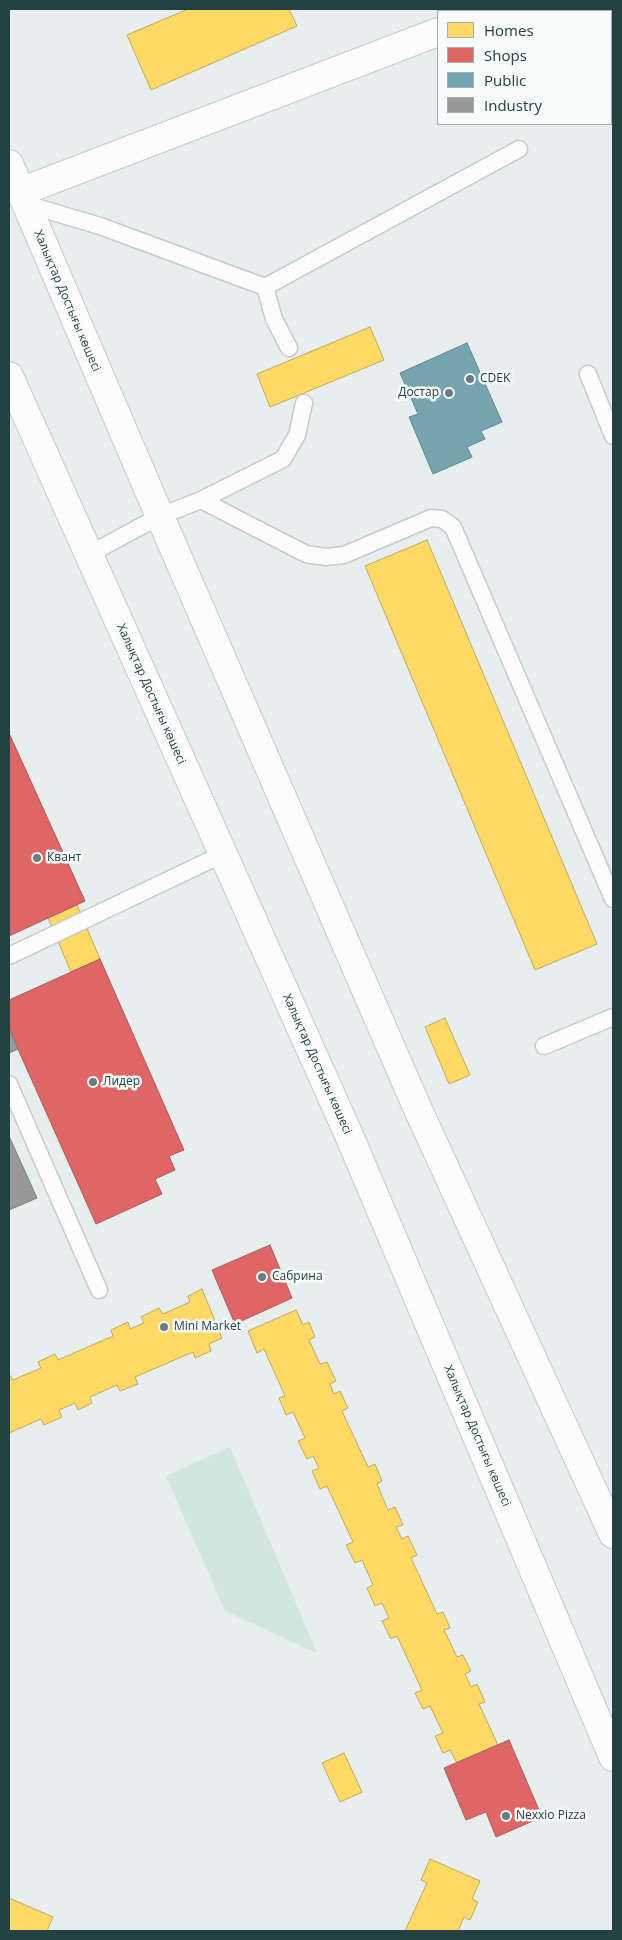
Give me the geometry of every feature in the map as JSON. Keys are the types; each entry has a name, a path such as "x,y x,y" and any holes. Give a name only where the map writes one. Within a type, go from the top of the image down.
{"main road":[{"path":"23,198 437,32"},
{"name":"Халықтар Достығы көшесі","path":"9,164 420,1114 613,1534"},
{"name":"Халықтар Достығы көшесі","path":"9,376 348,1133 613,1757"}],"lane":[{"path":"23,198 266,287 519,149"},
{"path":"266,287 274,319 289,348"},
{"path":"588,374 613,436"},
{"path":"88,555 160,516 201,500 283,459 297,435 304,403"},
{"path":"201,500 306,554 326,557 344,555 431,518 442,519 453,526 613,899"},
{"path":"9,956 223,854"},
{"path":"544,1046 613,1017"},
{"path":"9,1084 99,1290"}],"green space":[{"path":"230,1447 317,1653 225,1611 166,1476"}],"building: Homes":[{"path":"188,9 289,9 297,26 151,90 127,35"},
{"path":"370,327 384,360 270,407 257,374"},
{"path":"427,540 597,944 535,970 365,566"},
{"path":"77,905 100,959 71,972 48,918"},
{"path":"445,1018 470,1075 449,1084 425,1027"},
{"path":"202,1289 222,1338 209,1344 211,1351 195,1358 193,1352 135,1377 138,1384 120,1391 117,1385 90,1397 92,1403 78,1410 75,1403 59,1410 62,1417 44,1425 41,1419 9,1433 9,1374 13,1380 41,1368 38,1362 55,1354 58,1360 113,1336 111,1330 128,1322 130,1329 144,1323 141,1317 159,1308 163,1314 190,1302 188,1296"},
{"path":"296,1310 303,1325 309,1322 315,1337 309,1340 320,1364 327,1362 336,1381 330,1384 334,1394 340,1391 348,1408 342,1411 368,1467 375,1464 382,1481 377,1484 388,1510 395,1507 403,1525 396,1527 402,1539 408,1536 417,1555 411,1558 437,1614 443,1612 450,1628 444,1630 457,1657 463,1655 471,1671 465,1674 471,1687 477,1684 485,1702 479,1704 498,1745 457,1763 450,1750 443,1753 435,1736 443,1733 430,1706 423,1709 415,1693 422,1690 397,1636 391,1639 382,1621 389,1618 382,1603 375,1606 367,1588 373,1585 362,1560 355,1563 346,1545 353,1542 327,1486 320,1489 312,1471 319,1468 313,1456 307,1459 298,1441 305,1438 293,1412 286,1415 279,1398 285,1396 264,1349 257,1353 248,1331"},
{"path":"344,1753 362,1792 340,1802 322,1763"},
{"path":"430,1859 480,1881 472,1899 478,1902 470,1920 464,1917 458,1931 405,1931 427,1883 421,1880"},
{"path":"9,1898 53,1917 47,1931 9,1931"}],"building: Shops":[{"name":"Квант","path":"9,733 85,901 9,936"},
{"name":"Лидер","path":"100,959 184,1150 169,1156 175,1170 155,1179 162,1194 96,1224 9,1029 9,1000"},
{"path":"270,1245 292,1298 235,1324 212,1270"},
{"path":"509,1740 542,1817 496,1837 486,1812 466,1820 444,1768"}],"building: Public":[{"name":"Достар","path":"467,343 502,422 481,431 485,439 467,447 472,457 433,474 409,417 418,414 400,373"}],"building: Industry":[{"path":"9,1029 18,1049 9,1053"},
{"path":"9,1136 37,1198 9,1210"}],"place":[{"name":"CDEK","path":"470,379"},
{"name":"Достар","path":"449,393"},
{"name":"Квант","path":"37,858"},
{"name":"Лидер","path":"93,1082"},
{"name":"Сабрина","path":"262,1277"},
{"name":"Mini Market","path":"164,1327"},
{"name":"Nexxio Pizza","path":"506,1816"}]}
